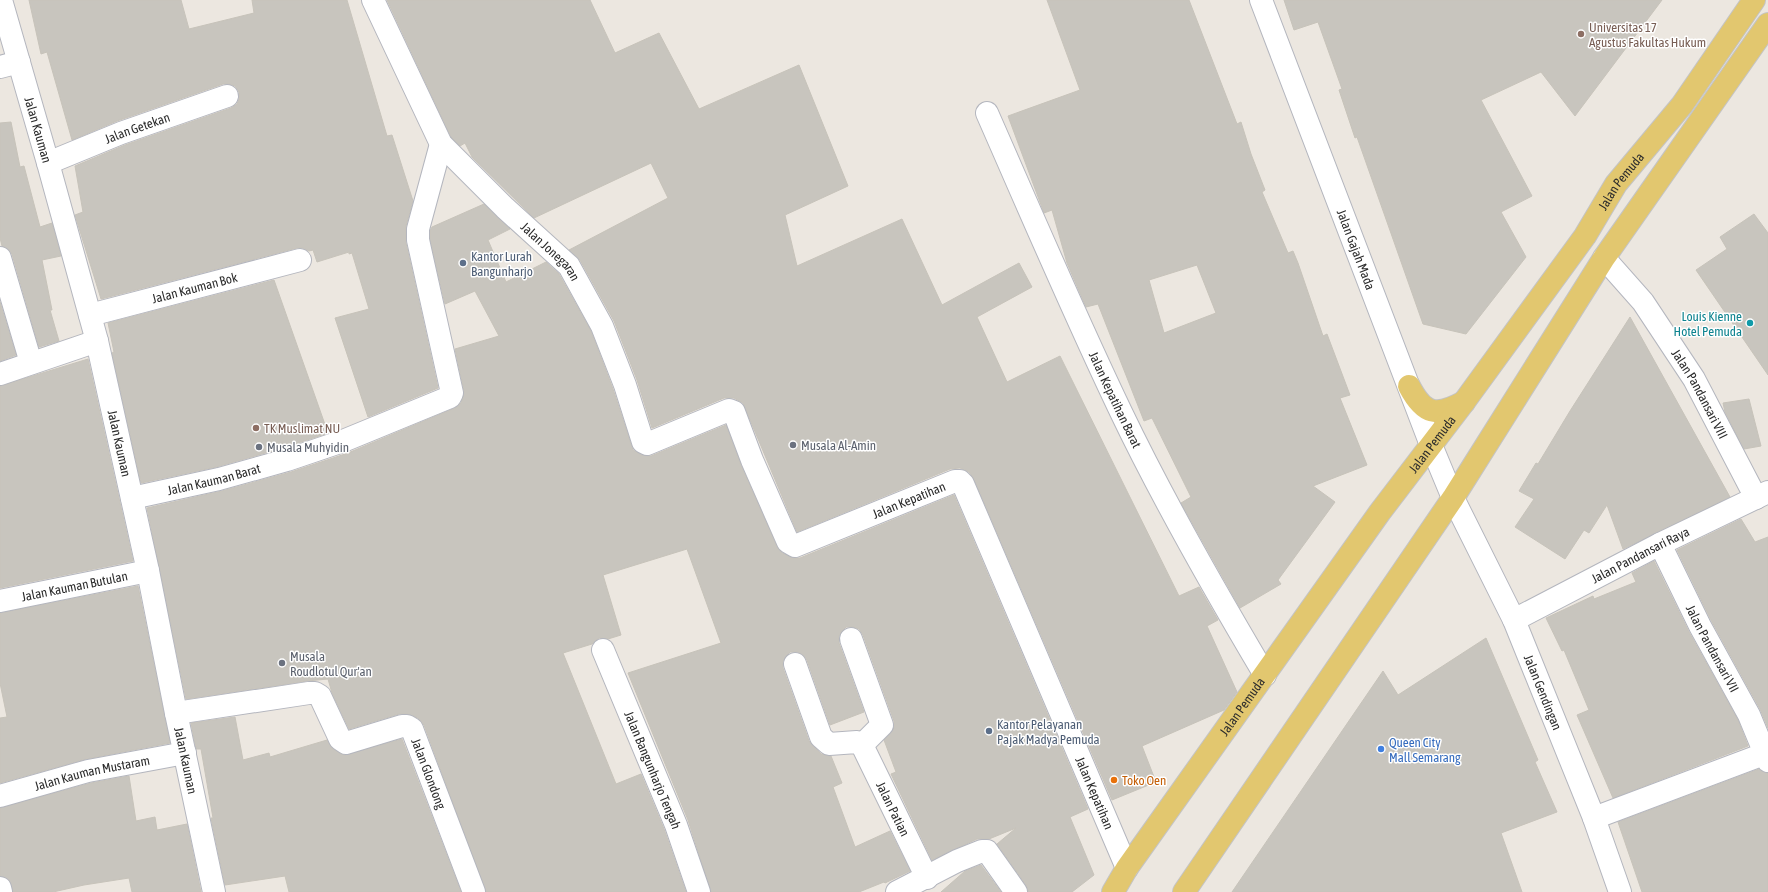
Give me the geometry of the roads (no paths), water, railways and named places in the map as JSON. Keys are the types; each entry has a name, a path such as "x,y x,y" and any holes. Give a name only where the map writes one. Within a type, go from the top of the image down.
{"main road":[{"name":"Jalan Pemuda","path":"1114,892 1127,868 1380,512 1464,402 1585,236 1616,184 1682,105 1754,0"},
{"path":"1184,892 1453,498 1604,258 1768,24"},
{"path":"1682,105 1702,118"},
{"path":"1409,386 1415,398 1428,409 1440,412 1449,410 1464,402"}],"street":[{"name":"Jalan Kauman","path":"1,0 9,65 48,163 97,341 148,571 214,892"},
{"name":"Jalan Jonegaran","path":"373,0 441,144 505,208 569,266 602,326 625,385"},
{"name":"Jalan Gajah Mada","path":"1262,0 1431,445 1453,498"},
{"name":"Jalan Getekan","path":"48,163 121,133 228,96"},
{"name":"Jalan Kepatihan Barat","path":"987,113 1079,322 1121,413 1178,524 1265,675"},
{"name":"Jalan Kauman Barat","path":"132,498 219,479 287,460 343,441 450,397 452,393 418,240 418,229 441,144"},
{"path":"0,258 31,363"},
{"name":"Jalan Pandansari VIII","path":"1604,258 1644,302 1694,379 1762,495"},
{"name":"Jalan Kauman Bok","path":"90,315 300,260"},
{"path":"0,374 97,341"},
{"name":"Jalan Kepatihan","path":"625,385 642,439 647,444 729,410 734,412 752,460 788,542 795,546 955,481 960,481 963,484 1127,868"},
{"name":"Jalan Pandansari Raya","path":"1514,620 1660,544 1762,495"},
{"name":"Jalan Gendingan","path":"1453,498 1514,620 1594,818 1620,892"},
{"name":"Jalan Pandansari VII","path":"1594,818 1766,757 1749,715 1700,626 1660,544"},
{"name":"Jalan Kauman Butulan","path":"0,602 148,571"},
{"path":"794,664 820,736 824,742 828,744 857,742 862,746 882,725 851,639"},
{"name":"Jalan Bangunharjo Tengah","path":"603,650 661,788 699,892"},
{"name":"Jalan Glondong","path":"176,713 315,693 320,696 340,739 346,743 402,726 412,728 474,892"},
{"name":"Jalan Patian","path":"862,746 927,878"},
{"name":"Jalan Kauman Mustaram","path":"0,796 88,771 185,753"},
{"path":"897,892 927,878 957,861 982,851 987,851 1016,892"},
{"path":"0,888 1,892"}],"place":[{"name":"Universitas 17 Agustus Fakultas Hukum","path":"1581,34"},
{"name":"Kantor Lurah Bangunharjo","path":"463,263"},
{"name":"Louis Kienne Hotel Pemuda","path":"1750,323"},
{"name":"TK Muslimat NU","path":"256,428"},
{"name":"Musala Al-Amin","path":"793,445"},
{"name":"Musala Muhyidin","path":"259,447"},
{"name":"Musala Roudlotul Qur'an","path":"282,663"},
{"name":"Kantor Pelayanan Pajak Madya Pemuda","path":"989,731"},
{"name":"Queen City Mall Semarang","path":"1381,749"},
{"name":"Toko Oen","path":"1114,780"}]}
